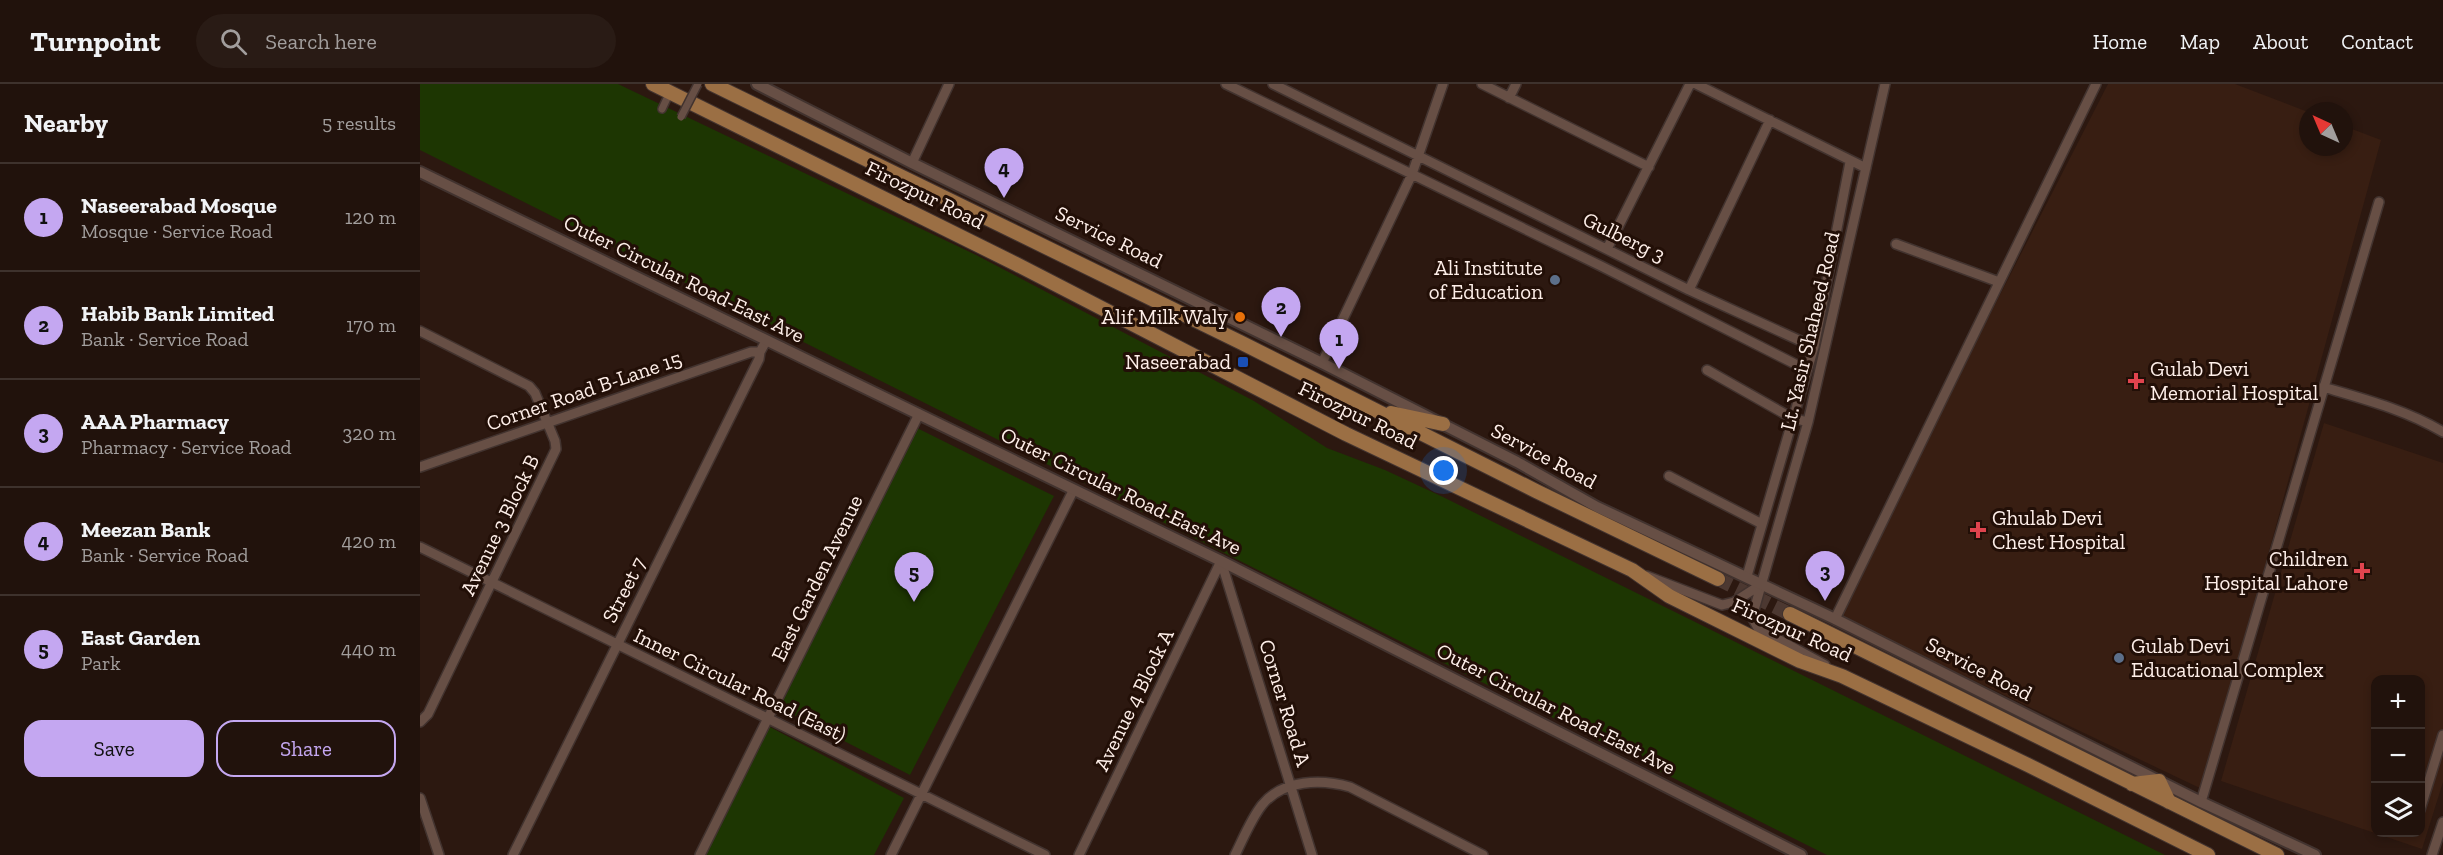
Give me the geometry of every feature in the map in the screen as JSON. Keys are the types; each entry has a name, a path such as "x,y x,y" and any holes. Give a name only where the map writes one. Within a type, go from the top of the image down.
{"main road":[{"name":"Firozpur Road","path":"653,84 1016,264 1346,434 1632,570 1669,596 1800,661 1842,676 2208,855"},
{"name":"Firozpur Road","path":"715,85 1718,579"},
{"path":"1372,409 1443,424"},
{"name":"Firozpur Road","path":"1790,614 2277,855"},
{"path":"2132,784 2159,781 2169,802"}],"street":[{"path":"681,117 698,84"},
{"name":"Service Road","path":"757,84 912,163 1322,363 1517,462 1597,507 1747,576 2201,802 2315,855"},
{"path":"912,163 949,84"},
{"path":"1226,84 1807,370"},
{"name":"Gulberg 3","path":"1273,84 1689,290 1814,347"},
{"path":"1322,363 1420,156 1443,84"},
{"path":"1482,84 1649,167"},
{"path":"1509,98 1516,84"},
{"path":"1607,249 1690,84"},
{"path":"1696,84 1866,168"},
{"name":"Lt. Yasir Shaheed Road","path":"1842,676 1755,625 1753,614 1808,422 1885,84"},
{"path":"1835,619 2096,84"},
{"path":"662,109 670,92"},
{"path":"1689,290 1770,120"},
{"path":"1747,576 1814,347 1850,162"},
{"name":"Outer Circular Road-East Ave","path":"420,172 1221,561 1800,855"},
{"path":"2201,802 2379,202"},
{"path":"1896,244 1999,282"},
{"name":"Avenue 3 Block B","path":"420,331 529,386 535,393 548,423 556,449 428,714 420,722"},
{"name":"Street 7","path":"513,855 766,341"},
{"name":"Corner Road B-Lane 15","path":"420,467 751,352 760,352"},
{"path":"1707,370 1792,418 1808,422"},
{"path":"2323,387 2385,406 2426,422 2443,432"},
{"name":"East Garden Avenue","path":"700,855 919,414"},
{"path":"1669,476 1762,524"},
{"path":"891,855 1073,490"},
{"path":"1766,512 1782,513"},
{"path":"1758,539 1772,548"},
{"name":"Inner Circular Road (East)","path":"420,547 1045,855"},
{"name":"Corner Road A","path":"1221,561 1312,855"},
{"name":"Avenue 4 Block A","path":"1079,855 1221,561"},
{"path":"1632,570 1722,605 1734,602 1762,584"},
{"path":"2425,796 2443,735"},
{"path":"1235,855 1261,805 1274,794 1292,786 1318,782 1350,787 1483,855"},
{"path":"420,798 439,855"},
{"path":"2432,855 2440,842 2443,822"}],"shaded area":[{"name":"Gulab Devi Memorial Hospital","path":"2108,84 2235,84 2299,109 2299,156 2353,156 2353,129 2381,140 2204,790 1836,615"},
{"name":"Children Hospital Lahore","path":"2324,423 2443,463 2443,782 2422,849 2387,837 2425,837 2425,675 2371,675 2371,832 2221,781"}],"green space":[{"path":"420,84 618,84 976,255 1254,401 1327,448 1385,470 1443,497 2165,855 1827,855 420,150"},
{"path":"911,425 1054,496 910,775 780,708"},
{"path":"768,726 904,798 874,855 706,855"}],"tunnel":[{"path":"1718,579 1790,614"}],"place":[{"name":"Meezan Bank","path":"1004,198"},
{"name":"Ali Institute of Education","path":"1555,280"},
{"name":"Alif Milk Waly","path":"1240,317"},
{"name":"Habib Bank Limited","path":"1281,337"},
{"name":"Naseerabad","path":"1243,362"},
{"name":"Naseerabad Mosque","path":"1339,369"},
{"name":"Gulab Devi Memorial Hospital","path":"2136,381"},
{"name":"Ghulab Devi Chest Hospital","path":"1978,530"},
{"name":"Children Hospital Lahore","path":"2362,571"},
{"name":"AAA Pharmacy","path":"1825,601"},
{"name":"East Garden","path":"914,602"},
{"name":"Gulab Devi Educational Complex","path":"2119,658"}]}
